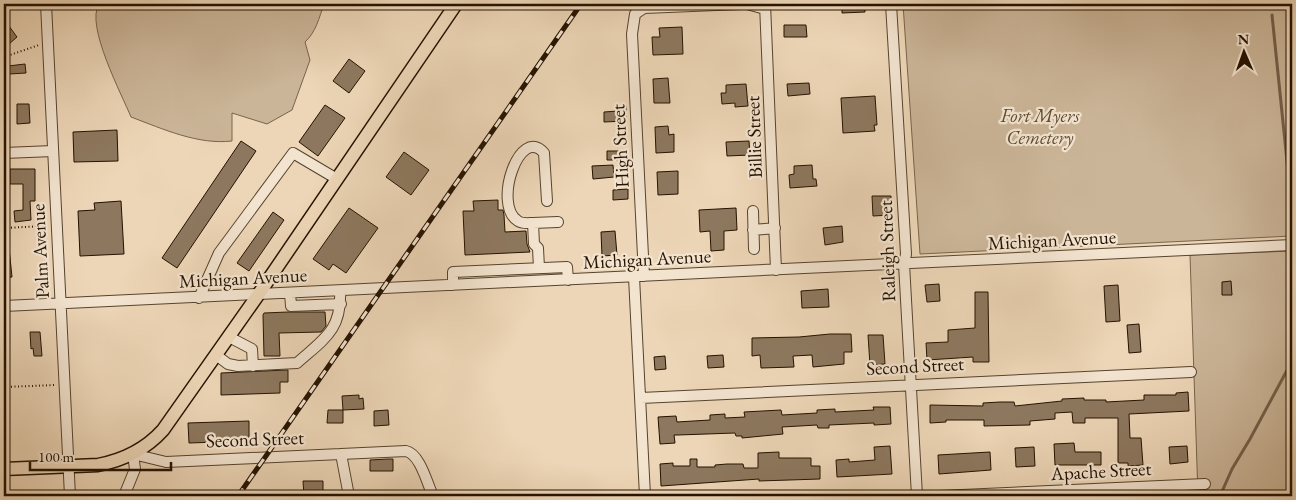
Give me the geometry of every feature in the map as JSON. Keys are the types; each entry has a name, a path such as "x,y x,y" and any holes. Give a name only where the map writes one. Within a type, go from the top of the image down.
{"main road":[{"path":"4,469 113,462 133,454 153,441 163,430 229,337 456,4"}],"street":[{"name":"Palm Avenue","path":"46,4 70,496"},
{"name":"High Street","path":"645,496 640,398 639,277 632,34 635,14 644,8 741,4"},
{"path":"747,4 765,6"},
{"name":"Raleigh Street","path":"891,4 906,254 904,264 917,496"},
{"name":"Billie Street","path":"765,6 776,270"},
{"path":"547,201 544,153 540,148 534,146 526,149 514,166 508,183 510,211 512,216 521,223 558,222"},
{"path":"4,153 53,151"},
{"path":"199,298 219,253 293,153 337,179"},
{"path":"753,211 754,249"},
{"path":"533,223 534,244 538,248 539,268"},
{"path":"753,230 775,228"},
{"name":"Michigan Avenue","path":"4,306 1289,245"},
{"path":"453,285 453,272 539,268 567,267 568,280"},
{"path":"216,355 228,364 238,366 298,364 332,331 340,304 340,291"},
{"path":"313,292 314,305"},
{"path":"290,293 291,306 340,304"},
{"path":"229,337 252,349 253,366"},
{"name":"Second Street","path":"640,398 1191,372"},
{"name":"Second Street","path":"133,454 166,462 391,451 411,452 416,458 433,496"},
{"path":"124,496 135,469 133,454"},
{"path":"341,454 348,496"},
{"name":"Apache Street","path":"939,496 1205,484"}],"path":[{"path":"4,57 48,42"},
{"path":"4,228 56,226"},
{"path":"4,387 65,384"}],"green space":[{"path":"99,4 154,4 156,7 164,8 174,4 324,4 315,29 305,42 310,60 292,110 267,124 232,113 232,141 219,142 181,135 131,117 106,60 101,43 96,14"},
{"name":"Fort Myers Cemetery","path":"903,4 1292,4 1292,236 920,254"},
{"path":"1292,251 1292,496 1198,496 1190,255"}],"building":[{"path":"842,4 865,4 865,12 842,13"},
{"path":"784,25 806,25 807,37 784,37"},
{"path":"9,26 17,37 9,44 4,37 4,29"},
{"path":"682,27 683,54 653,55 652,37 660,37 659,28"},
{"path":"349,59 365,71 349,93 333,81"},
{"path":"25,64 26,73 9,74 8,66"},
{"path":"668,78 670,103 654,103 653,79"},
{"path":"809,83 810,94 788,96 787,84"},
{"path":"746,84 748,106 735,107 735,103 722,104 721,93 726,93 726,85"},
{"path":"875,96 877,125 874,125 875,131 843,133 841,98"},
{"path":"17,104 29,104 30,123 17,124"},
{"path":"325,105 345,118 318,156 299,142"},
{"path":"626,105 626,121 604,122 604,112 618,111 618,106"},
{"path":"668,126 669,135 674,134 674,152 656,153 655,127"},
{"path":"117,130 118,161 74,162 73,132"},
{"path":"241,141 256,151 177,268 162,258"},
{"path":"749,141 750,155 727,156 726,142"},
{"path":"607,151 625,151 625,160 607,160"},
{"path":"404,152 429,170 411,195 386,177"},
{"path":"613,165 614,177 593,179 592,166"},
{"path":"812,165 813,179 816,179 817,186 790,188 789,175 794,174 794,166"},
{"path":"10,169 35,169 35,201 30,201 31,220 15,222 14,211 23,210 23,184 10,184"},
{"path":"678,171 678,194 658,195 657,172"},
{"path":"628,189 628,199 613,200 613,190"},
{"path":"872,196 891,196 891,215 873,216"},
{"path":"498,200 498,210 503,210 505,232 526,231 530,252 465,255 463,211 474,211 473,201"},
{"path":"121,201 124,254 80,256 78,211 95,210 94,203"},
{"path":"349,208 378,228 346,273 333,264 329,270 313,259"},
{"path":"736,208 737,230 724,231 724,250 711,251 710,231 700,232 699,210"},
{"path":"273,212 284,220 249,271 237,263"},
{"path":"842,226 843,242 825,245 823,228"},
{"path":"615,231 617,255 602,256 601,232"},
{"path":"4,248 9,248 12,277 4,278"},
{"path":"1231,281 1232,295 1222,295 1222,282"},
{"path":"939,284 940,301 927,302 925,285"},
{"path":"1118,285 1120,321 1106,322 1104,286"},
{"path":"828,289 829,307 802,308 801,291"},
{"path":"975,292 988,292 989,362 973,362 973,357 927,360 926,343 948,342 948,330 975,328"},
{"path":"325,312 326,326 321,332 279,333 280,356 264,356 264,313"},
{"path":"1139,324 1141,352 1129,353 1127,325"},
{"path":"30,332 40,332 42,356 34,356 33,348 31,349"},
{"path":"851,334 852,352 844,352 844,364 813,367 812,355 793,356 794,367 761,368 760,355 752,356 752,338"},
{"path":"868,335 883,335 885,364 870,365"},
{"path":"723,355 724,367 708,368 707,356"},
{"path":"665,356 666,369 655,370 654,357"},
{"path":"288,370 288,382 280,382 280,393 221,395 221,373"},
{"path":"1188,392 1189,411 1129,414 1130,438 1141,438 1143,465 1128,466 1128,463 1118,463 1118,418 1085,418 1085,423 1073,423 1072,412 1055,413 1055,419 1030,421 1030,425 984,426 984,420 946,420 946,422 930,423 930,405 983,406 983,403 1014,402 1015,406 1062,401 1062,399 1084,398 1084,400 1106,400 1106,402 1144,400 1144,395 1176,395 1176,393"},
{"path":"359,395 359,399 363,398 364,409 343,410 342,396"},
{"path":"873,407 890,407 891,424 829,425 829,428 818,428 817,425 782,427 783,434 742,438 742,436 736,436 735,433 674,435 675,443 660,444 658,417 676,416 677,422 710,420 710,415 725,414 725,418 745,417 744,412 781,410 782,415 817,413 817,410 835,409 835,412 874,410"},
{"path":"328,410 343,410 343,423 327,423"},
{"path":"388,410 389,425 374,426 374,411"},
{"path":"249,421 249,441 189,443 188,423"},
{"path":"1074,443 1075,452 1101,452 1101,465 1055,465 1054,444"},
{"path":"890,446 892,474 837,477 836,460 849,459 849,462 875,460 874,447"},
{"path":"1187,446 1188,462 1170,464 1169,447"},
{"path":"1034,447 1035,466 1016,467 1015,448"},
{"path":"779,452 779,458 811,458 811,466 820,466 820,479 759,481 759,479 661,486 660,464 673,463 673,466 690,466 690,459 697,459 697,467 743,464 744,468 758,468 758,453"},
{"path":"990,452 991,470 939,474 938,455"},
{"path":"393,459 393,471 370,471 370,460"},
{"path":"303,481 323,481 323,496 304,496"}],"waterway":[{"path":"1272,15 1292,210"},
{"path":"1220,496 1232,469 1292,361"}],"railway":[{"path":"238,496 581,4"}]}
